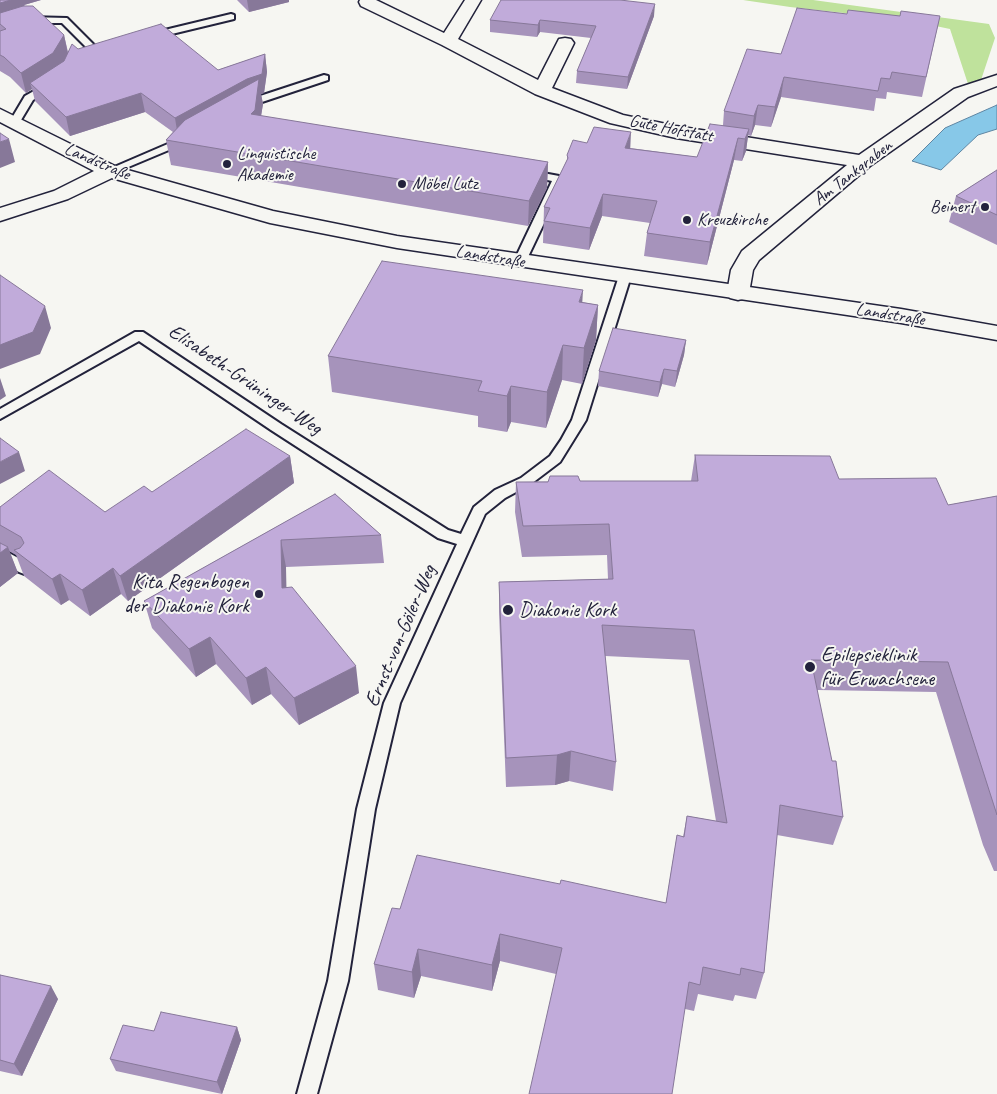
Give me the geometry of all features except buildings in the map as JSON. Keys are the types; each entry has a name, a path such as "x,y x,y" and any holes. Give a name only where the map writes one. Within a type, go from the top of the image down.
{"street":[{"path":"448,41 473,0"},
{"name":"Gute Hofstatt","path":"367,2 448,41 542,90 617,119 676,132 863,162"},
{"path":"542,90 565,43"},
{"name":"Am Tankgraben","path":"738,293 742,270 750,256 863,162 960,93 997,80"},
{"name":"Landstraße","path":"7,119 110,171 270,217 397,242 520,262 901,316 997,333"},
{"path":"0,207 18,196 47,183 68,177 110,171"},
{"path":"0,215 61,195 110,171"}],"lane":[{"path":"143,38 231,16"},
{"path":"0,28 27,20 64,20 96,51"},
{"path":"231,114 255,101 324,78"},
{"path":"7,119 29,98 56,80"},
{"path":"110,171 191,137"},
{"path":"512,170 559,179 520,262"},
{"name":"Ernst-von-Göler-Weg","path":"307,1094 338,981 366,809 392,703 479,511 500,494 526,481 555,458 567,442 579,420 625,276"},
{"name":"Elisabeth-Grüninger-Weg","path":"0,414 139,334 276,427 443,534 465,541"},
{"path":"0,553 24,568"}],"green space":[{"path":"743,0 813,0 989,24 995,38 981,80 968,84 950,29 907,20"}],"water":[{"path":"997,105 997,129 978,135 941,170 912,161 945,128"}],"place":[{"name":"Linguistische Akademie","path":"227,164"},
{"name":"Möbel Lutz","path":"402,184"},
{"name":"Beinert","path":"985,207"},
{"name":"Kreuzkirche","path":"687,220"},
{"name":"Kita Regenbogen der Diakonie Kork","path":"259,594"},
{"name":"Diakonie Kork","path":"508,610"},
{"name":"Epilepsieklinik für Erwachsene","path":"810,667"}]}
